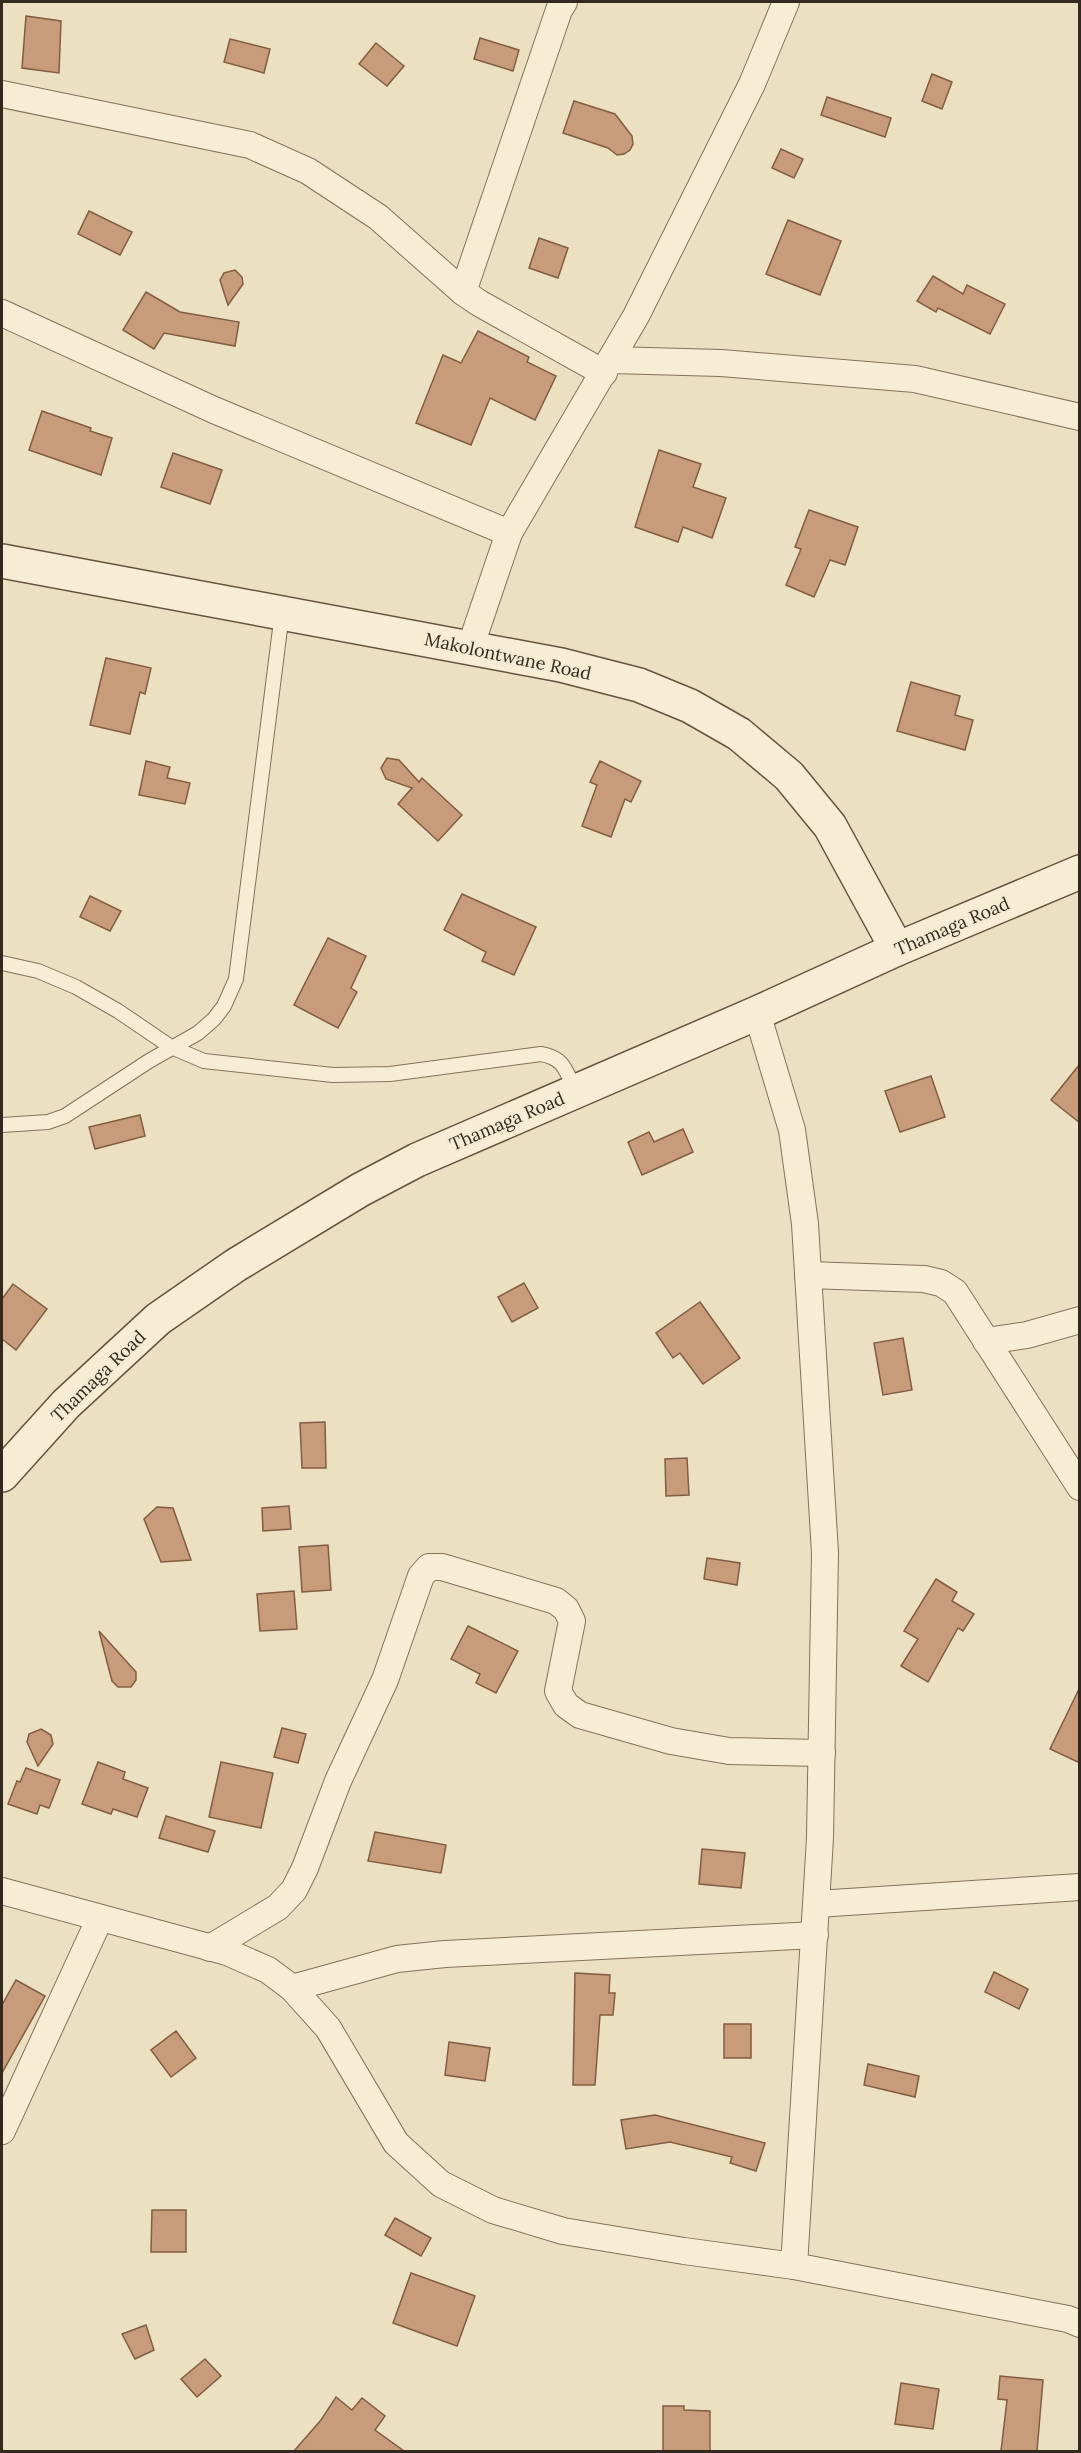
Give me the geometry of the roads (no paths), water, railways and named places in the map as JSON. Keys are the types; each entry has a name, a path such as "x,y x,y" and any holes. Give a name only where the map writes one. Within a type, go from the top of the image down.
{"main road":[{"name":"Makolontwane Road","path":"2,561 561,665 639,685 690,706 739,734 789,776 830,826 897,949"},
{"name":"Thamaga Road","path":"2,1475 66,1404 158,1319 236,1265 360,1190 417,1160 757,1013 897,949 1080,872"}],"street":[{"path":"463,292 559,10 564,2"},
{"path":"470,648 509,533 636,316 752,84 786,2"},
{"path":"2,94 250,145 308,171 378,217 463,292 607,366 721,363 915,379 1080,417"},
{"path":"2,313 214,410 509,533"},
{"path":"757,1013 792,1131 805,1224 825,1552 820,1838 794,2266"},
{"path":"808,1275 924,1279 941,1283 955,1292 1080,1487"},
{"path":"986,1341 1027,1335 1080,1320"},
{"path":"210,1948 278,1906 294,1890 305,1868 338,1780 385,1680 421,1576 429,1567 442,1567 556,1601 566,1609 572,1621 558,1691 566,1705 580,1715 671,1741 729,1751 822,1753"},
{"path":"816,1905 1080,1887"},
{"path":"2,1892 210,1948 268,1970 292,1988 328,2028 396,2143 441,2184 493,2210 563,2231 794,2266 1068,2319 1080,2324"},
{"path":"2,2131 100,1918"},
{"path":"292,1988 397,1959 445,1954 815,1935"}],"lane":[{"path":"2,1125 48,1122 64,1116 171,1047 198,1033 214,1019 224,1006 236,979 282,613"},
{"path":"2,963 38,971 76,987 118,1011 171,1047 204,1061 333,1075 390,1074 541,1054 554,1056 562,1063 576,1092"}]}
